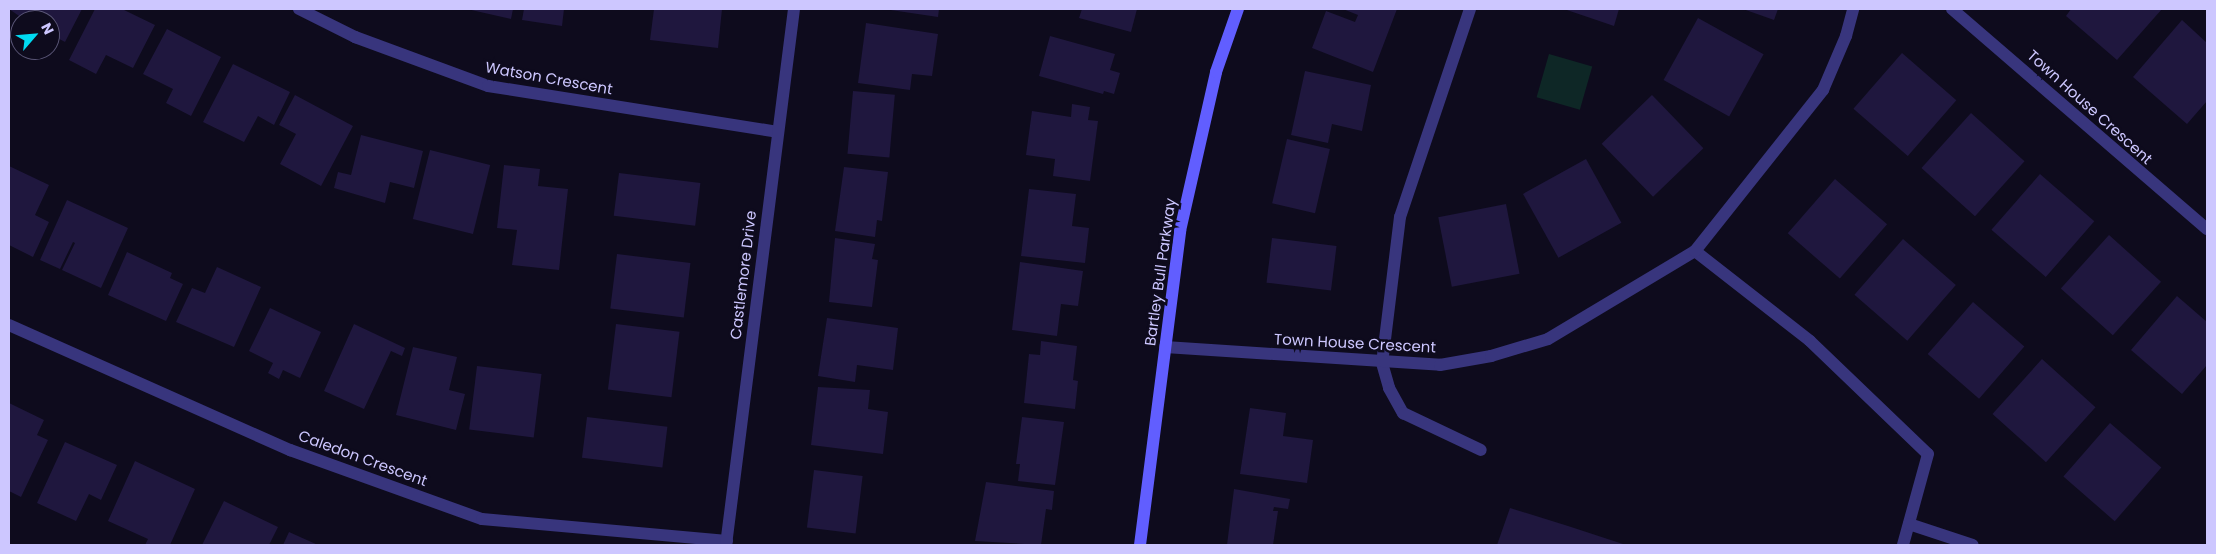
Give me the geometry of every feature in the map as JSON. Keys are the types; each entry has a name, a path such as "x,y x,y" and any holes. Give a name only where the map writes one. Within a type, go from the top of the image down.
{"street":[{"name":"Watson Crescent","path":"298,9 355,37 488,86 777,132"},
{"name":"Castlemore Drive","path":"727,543 777,132 794,9"},
{"name":"Bartley Bull Parkway","path":"1140,545 1180,231 1216,72 1238,9"},
{"path":"1470,9 1400,217 1382,363 1389,388 1403,414 1481,450"},
{"name":"Town House Crescent","path":"1166,347 1382,363 1440,365 1491,356 1548,339 1695,251 1823,90 1853,9"},
{"name":"Town House Crescent","path":"1952,9 2207,229"},
{"path":"1695,251 1810,341 1928,454 1903,545"},
{"name":"Caledon Crescent","path":"9,325 290,450 482,519 727,543"},
{"path":"1909,524 1973,545"}],"green space":[{"path":"1549,54 1592,66 1580,110 1537,97"}],"building":[{"path":"9,9 82,9 65,42 60,39 60,10"},
{"path":"95,9 122,9 155,25 133,68 106,55 96,74 69,60"},
{"path":"467,9 513,9 511,19"},
{"path":"524,9 564,9 562,26 522,20"},
{"path":"654,9 722,9 718,48 650,40"},
{"path":"884,9 939,9 938,17"},
{"path":"1082,9 1137,9 1131,32 1079,18"},
{"path":"1343,9 1397,9 1373,72 1312,48 1326,11 1355,22 1358,15"},
{"path":"1564,9 1619,9 1614,26"},
{"path":"1743,9 1778,9 1774,20"},
{"path":"2071,9 2162,9 2117,60 2066,16"},
{"path":"1698,18 1764,54 1729,116 1664,80"},
{"path":"2182,20 2207,43 2207,101 2187,124 2133,77"},
{"path":"866,23 938,34 932,76 912,74 910,90 858,83"},
{"path":"167,29 221,57 191,116 166,103 173,89 143,74"},
{"path":"1050,36 1115,54 1110,70 1120,73 1114,94 1104,91 1103,94 1039,76"},
{"path":"1902,53 1956,100 1908,156 1853,109"},
{"path":"233,64 290,92 274,125 258,116 244,142 203,122"},
{"path":"1305,71 1371,85 1362,131 1332,124 1328,143 1291,135"},
{"path":"853,91 895,95 889,157 848,154"},
{"path":"295,95 353,126 321,186 280,164 296,134 279,125"},
{"path":"1652,95 1703,148 1653,197 1602,144"},
{"path":"1072,104 1090,107 1088,120 1098,121 1090,181 1053,176 1055,159 1026,155 1032,111 1071,117"},
{"path":"1971,113 2025,161 1975,216 1921,168"},
{"path":"361,135 423,151 414,188 390,182 385,203 334,188 338,172 351,175"},
{"path":"1287,139 1330,149 1315,213 1272,203"},
{"path":"430,150 490,165 473,234 413,219"},
{"path":"1586,159 1621,223 1558,258 1523,194"},
{"path":"504,165 540,169 538,186 568,189 559,270 512,265 517,230 497,228"},
{"path":"9,166 49,185 35,215 49,222 33,257 9,245"},
{"path":"844,167 888,172 882,221 877,220 875,237 835,231"},
{"path":"619,173 700,183 695,226 614,216"},
{"path":"2040,174 2094,221 2046,277 1991,230"},
{"path":"1835,179 1887,224 1840,279 1788,233"},
{"path":"1029,189 1076,194 1072,226 1089,228 1085,263 1021,256"},
{"path":"67,200 128,228 101,288 62,270 75,243 73,242 60,269 40,260"},
{"path":"1506,204 1520,274 1452,287 1438,217"},
{"path":"2109,235 2161,282 2113,335 2061,289"},
{"path":"835,238 875,244 872,259 878,260 872,307 829,302"},
{"path":"1272,238 1337,246 1331,291 1267,283"},
{"path":"1903,239 1956,285 1907,341 1854,295"},
{"path":"127,252 172,273 170,278 183,284 166,321 108,295"},
{"path":"617,254 690,263 684,318 610,309"},
{"path":"1020,262 1083,271 1078,306 1061,304 1057,336 1012,330"},
{"path":"217,267 261,287 234,347 176,322 192,288 205,293"},
{"path":"2177,296 2207,322 2207,365 2182,394 2131,350"},
{"path":"1973,302 2024,347 1979,399 1928,354"},
{"path":"270,308 321,332 300,378 283,370 279,379 268,373 273,363 249,351"},
{"path":"827,318 898,328 893,370 857,365 855,382 818,376"},
{"path":"354,324 405,348 402,356 391,351 364,409 324,391"},
{"path":"616,324 680,332 671,397 608,390"},
{"path":"1041,341 1077,346 1073,380 1078,381 1075,409 1024,403 1029,354 1040,355"},
{"path":"413,347 457,357 449,390 465,394 456,430 396,415"},
{"path":"2042,359 2096,407 2046,462 1992,414"},
{"path":"477,366 542,374 534,437 469,430"},
{"path":"818,387 870,390 868,409 888,412 883,454 811,445"},
{"path":"9,403 44,420 37,435 48,440 21,497 9,491"},
{"path":"1250,408 1286,413 1283,436 1313,440 1307,483 1240,474"},
{"path":"587,417 667,427 662,468 582,458"},
{"path":"1022,417 1064,422 1055,485 1018,481 1020,464 1016,464"},
{"path":"2110,423 2161,468 2115,521 2063,477"},
{"path":"65,442 117,465 101,500 89,494 76,521 37,503"},
{"path":"135,461 195,489 170,545 145,545 148,539 108,521"},
{"path":"814,470 863,476 856,534 807,528"},
{"path":"986,482 1054,491 1052,510 1046,509 1041,545 975,541"},
{"path":"1234,489 1290,499 1288,509 1274,507 1273,511 1278,511 1273,545 1227,545"},
{"path":"224,501 278,527 269,545 202,545"},
{"path":"1510,508 1568,526 1626,545 1497,545"},
{"path":"289,532 318,545 283,545"}]}
